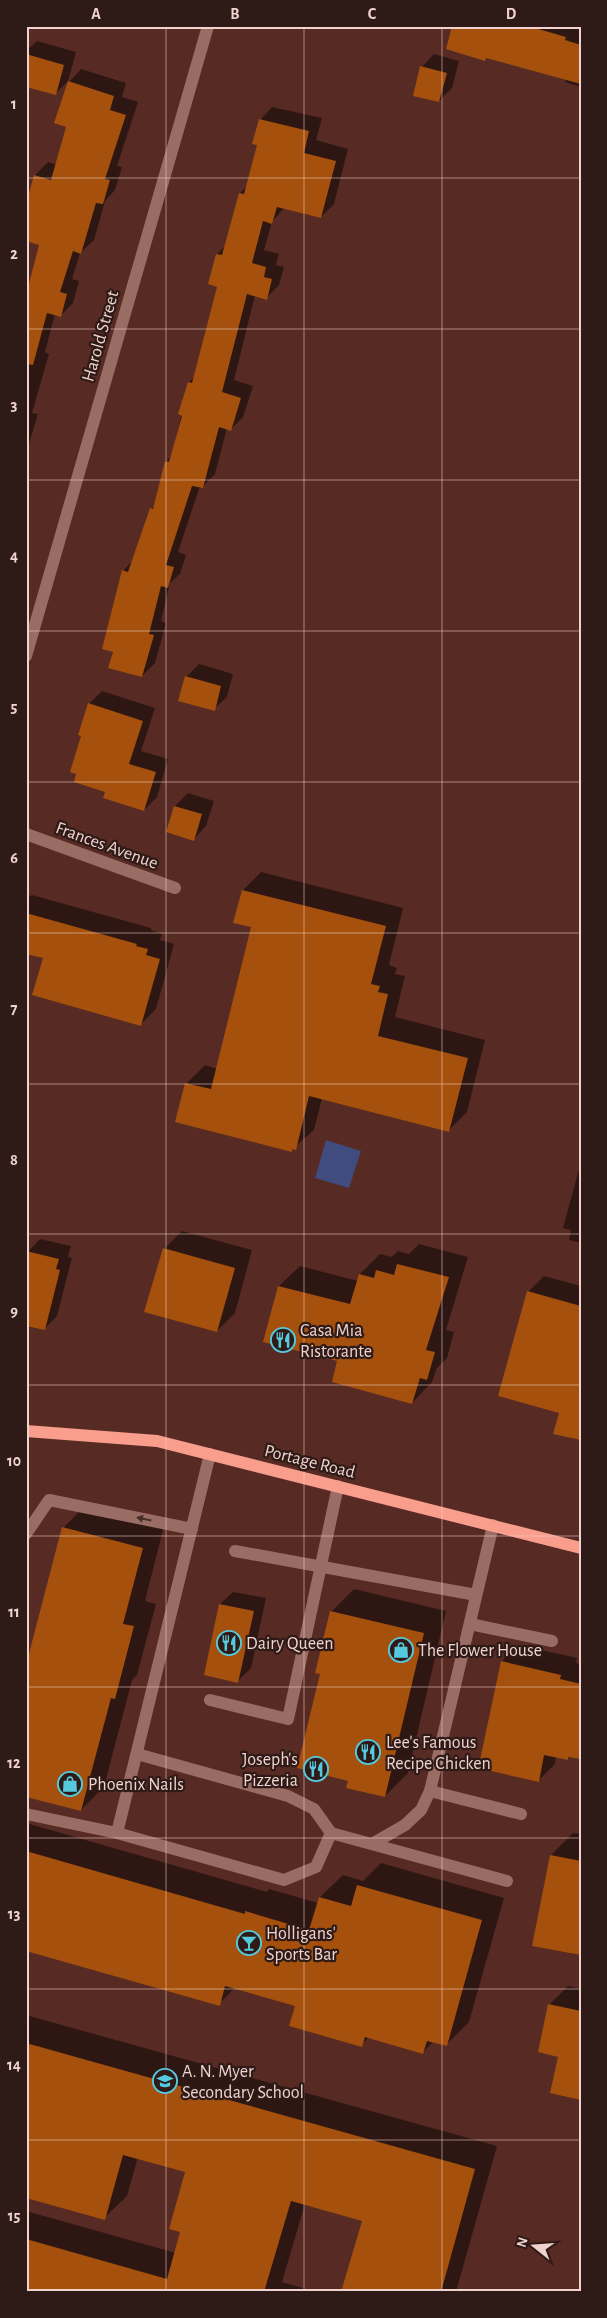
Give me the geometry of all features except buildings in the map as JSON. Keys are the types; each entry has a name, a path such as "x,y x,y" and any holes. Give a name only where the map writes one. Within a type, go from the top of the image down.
{"main road":[{"name":"Portage Road","path":"26,1431 157,1441 581,1548"}],"street":[{"name":"Harold Street","path":"26,656 208,26"},
{"name":"Frances Avenue","path":"26,834 175,888"},
{"path":"118,1834 210,1454"},
{"path":"210,1700 288,1719 319,1566 338,1486"},
{"path":"26,1534 49,1500 192,1529"},
{"path":"372,1844 405,1825 422,1810 430,1791 493,1525"},
{"path":"235,1551 476,1595"},
{"path":"470,1624 552,1641"},
{"path":"137,1754 288,1796 314,1809 331,1833 507,1881"},
{"path":"430,1791 521,1814"},
{"path":"26,1814 118,1834 284,1880 316,1867 331,1833"}],"shaded area":[{"path":"326,1140 361,1151 349,1188 315,1178"}],"place":[{"name":"Casa Mia Ristorante","path":"283,1340"},
{"name":"Dairy Queen","path":"229,1643"},
{"name":"The Flower House","path":"401,1650"},
{"name":"Lee's Famous Recipe Chicken","path":"368,1752"},
{"name":"Joseph's Pizzeria","path":"316,1769"},
{"name":"Phoenix Nails","path":"70,1784"},
{"name":"Holligans' Sports Bar","path":"249,1943"},
{"name":"A. N. Myer Secondary School","path":"165,2081"}]}
